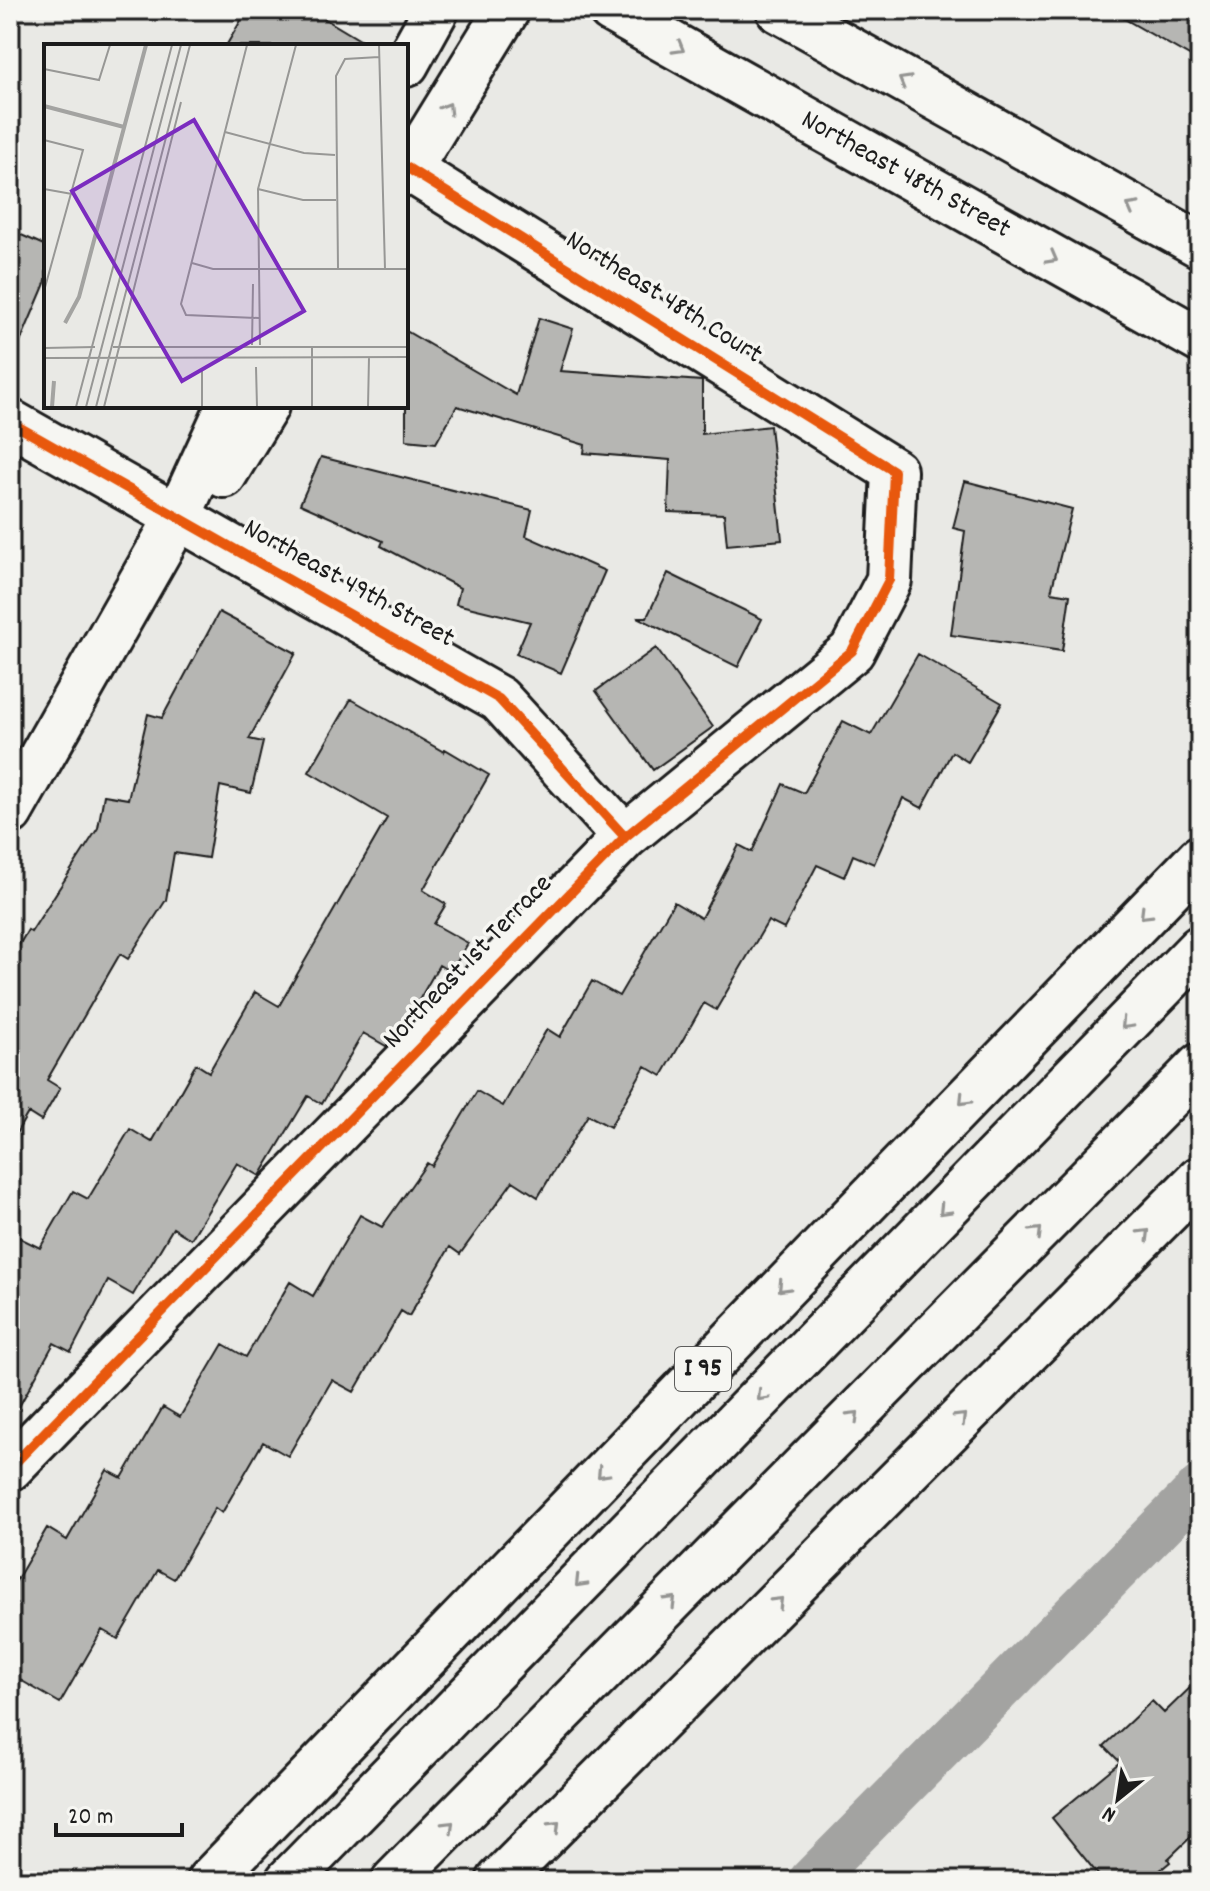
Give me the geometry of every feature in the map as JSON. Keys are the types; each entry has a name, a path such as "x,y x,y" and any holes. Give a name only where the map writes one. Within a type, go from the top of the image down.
{"main road":[{"path":"408,60 436,10"},
{"path":"408,168 507,10"},
{"name":"Northeast 48th Street","path":"611,10 1200,340"},
{"path":"779,10 1200,245"},
{"name":"Northeast 48th Court","path":"408,171 894,471"},
{"path":"10,812 178,517 228,408"},
{"path":"178,517 202,511 265,408"},
{"name":"Northeast 49th Street","path":"10,422 499,699 625,837"},
{"name":"Northeast 1st Terrace","path":"10,1468 625,837 852,651 889,580 894,471"},
{"name":"I 95","path":"209,1881 1200,858"},
{"path":"288,1881 1200,948"},
{"path":"394,1881 1200,1066"},
{"path":"499,1881 1200,1179"}],"building":[{"path":"247,10 310,10 367,44 227,44"},
{"path":"1109,10 1200,10 1200,62"},
{"path":"10,230 44,245 44,286 10,366"},
{"path":"539,318 573,329 560,371 702,381 702,434 770,426 782,540 727,545 724,514 668,512 670,460 584,453 585,445 457,406 436,443 406,440 408,332 516,395"},
{"path":"321,457 532,510 526,536 605,571 561,673 516,654 530,622 456,604 460,588 381,546 383,541 300,504"},
{"path":"965,481 1072,509 1051,592 1070,595 1062,651 951,635 965,531 953,528"},
{"path":"668,573 762,619 738,667 637,617 647,617"},
{"path":"219,612 296,653 249,739 263,742 251,793 220,786 208,858 174,853 166,900 128,959 120,954 47,1080 60,1088 41,1121 28,1113 10,1144 10,960 98,828 104,795 128,799 148,714 162,718"},
{"path":"656,648 713,727 653,770 596,691"},
{"path":"918,654 1002,703 968,762 952,752 922,808 903,798 874,864 853,855 844,877 817,865 784,929 768,921 716,1010 704,1003 662,1076 645,1066 610,1127 588,1115 538,1197 513,1181 460,1254 450,1247 409,1316 401,1311 354,1392 332,1380 288,1456 263,1442 222,1513 215,1508 174,1579 158,1570 118,1639 102,1630 60,1703 10,1674 10,1591 47,1528 67,1540 107,1470 122,1478 163,1407 180,1417 223,1344 246,1357 290,1282 313,1296 360,1215 382,1227 427,1163 432,1166 477,1091 503,1106 547,1029 560,1037 592,981 619,996 674,902 701,918 739,845 752,852 783,784 804,793 843,721 871,735"},
{"path":"351,699 489,775 423,890 446,904 434,924 468,943 451,972 439,965 402,1030 386,1046 363,1033 322,1104 308,1096 260,1176 237,1163 191,1239 173,1228 133,1295 108,1281 71,1352 54,1343 10,1423 10,1233 40,1248 73,1191 88,1199 130,1129 152,1142 196,1064 209,1072 255,992 279,1006 387,818 309,772"},
{"path":"1200,1678 1200,1828 1168,1859 1170,1862 1147,1881 1103,1881 1052,1818 1120,1762 1104,1746 1152,1701 1164,1713"}],"waterway":[{"path":"810,1881 1200,1487"}],"cycle path":[{"path":"10,1468 625,837 852,651 889,580 894,471 408,168"},
{"path":"10,422 499,699 625,837"}]}
